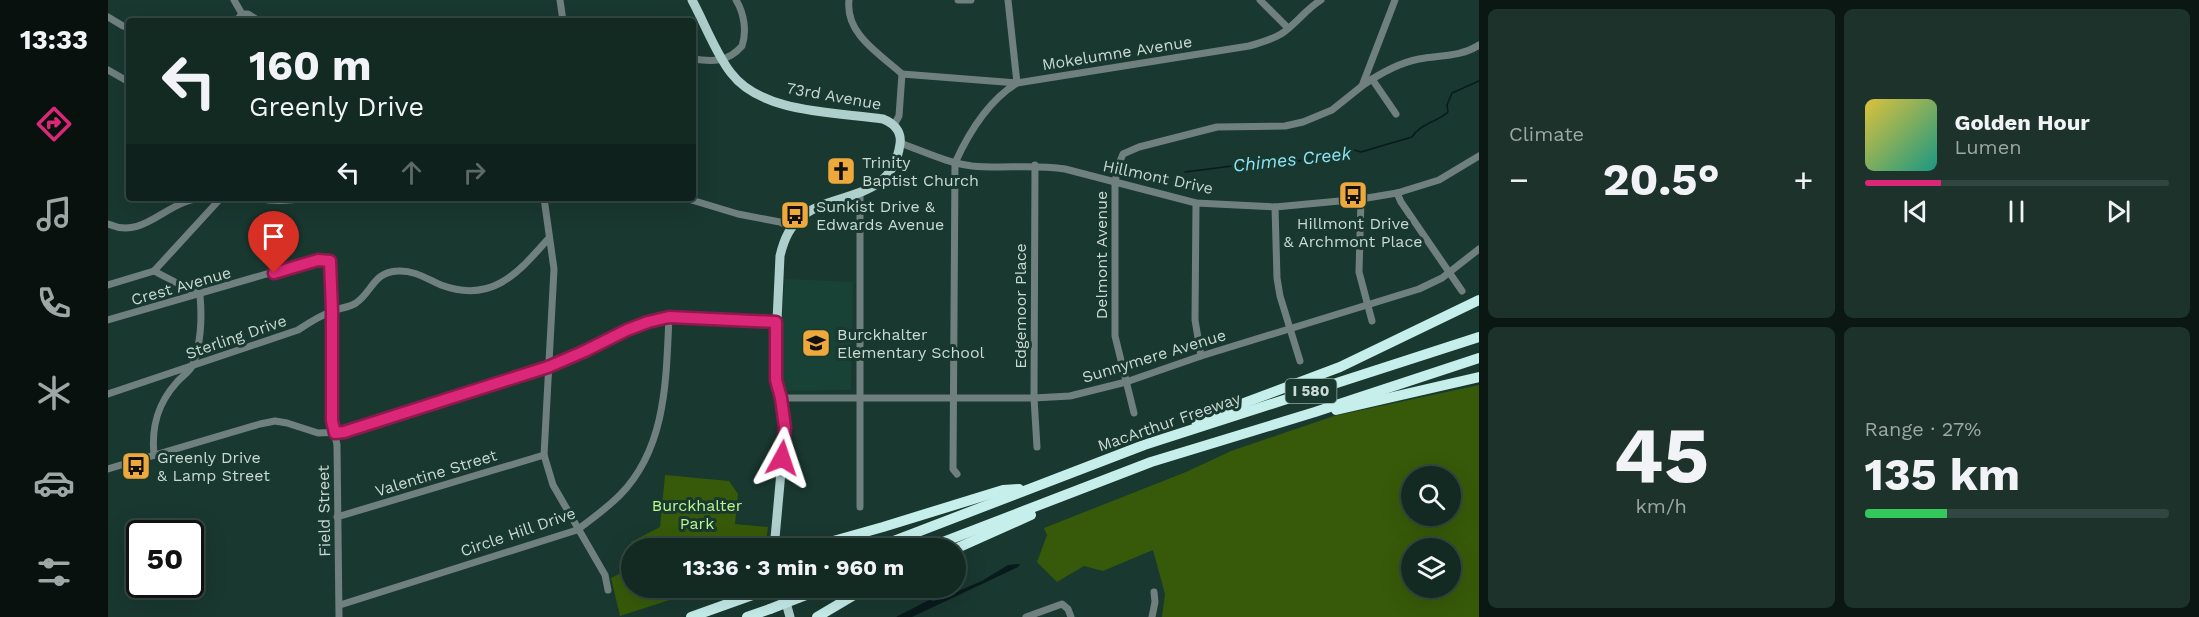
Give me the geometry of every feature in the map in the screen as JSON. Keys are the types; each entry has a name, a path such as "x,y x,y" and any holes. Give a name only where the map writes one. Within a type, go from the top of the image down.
{"highway":[{"path":"1144,445 1242,402 1340,367 1479,300"},
{"name":"MacArthur Freeway","path":"901,538 1144,445 1474,339 1479,332"},
{"name":"MacArthur Freeway","path":"953,538 1110,477 1188,450 1315,412 1479,358"},
{"path":"1315,412 1342,410 1479,377"},
{"path":"966,544 1110,477"},
{"path":"844,538 1003,490 1031,488"},
{"path":"692,617 744,598"},
{"path":"747,617 798,598"},
{"path":"817,617 849,598"}],"main road":[{"name":"73rd Avenue","path":"692,0 724,60 738,81 762,96 801,108 883,119 898,130 900,143"},
{"path":"775,538 785,428 775,364 780,256 783,243 791,227 806,213 817,207 860,194 877,184 890,170 900,143"},
{"path":"785,598 790,617"}],"street":[{"path":"234,0 242,14"},
{"path":"560,0 562,18"},
{"path":"696,59 724,60 737,52 744,39 743,19 736,0"},
{"path":"849,0 849,11 860,37 902,74 899,116 894,125"},
{"path":"958,0 971,0"},
{"path":"957,474 953,469 955,163 976,122 1000,95 1017,83 1008,0"},
{"path":"1260,0 1288,28"},
{"name":"Mokelumne Avenue","path":"902,74 1017,83 1249,46 1270,40 1321,0"},
{"path":"1362,86 1394,0"},
{"path":"239,18 242,14 248,14 254,18"},
{"path":"108,17 126,26"},
{"name":"Delmont Avenue","path":"1134,413 1115,336 1114,183 1123,154 1139,147 1217,127 1285,126 1303,122 1332,110 1372,79 1401,64 1418,59 1461,54 1479,45"},
{"path":"108,70 126,80"},
{"path":"1372,79 1396,114"},
{"name":"Hillmont Drive","path":"900,143 955,163 985,166 1035,165 1065,169 1196,202 1275,207 1361,199 1397,193 1439,180 1479,156"},
{"name":"Edgemoor Place","path":"1035,165 1034,398 1037,447"},
{"path":"1397,193 1462,291"},
{"path":"860,194 860,507"},
{"path":"1361,199 1359,272 1372,321"},
{"path":"108,224 120,229 134,227 149,222 186,201"},
{"path":"108,285 154,271 218,201"},
{"path":"270,201 289,201"},
{"path":"544,201 554,269 544,455 553,485 605,575 608,590"},
{"path":"695,201 738,214 780,222 791,227"},
{"path":"1196,202 1195,320 1201,356"},
{"path":"1275,207 1277,278 1280,296 1300,361"},
{"name":"Sterling Drive","path":"108,394 298,330 332,311 355,304 376,279 385,274 410,271 458,291 474,292 491,288 519,270 549,238"},
{"name":"Sunnymere Avenue","path":"781,398 1070,396 1126,382 1201,356 1419,289 1434,283 1479,249"},
{"name":"Crest Avenue","path":"108,320 318,260 330,261"},
{"name":"Field Street","path":"330,261 332,421 337,445 339,617"},
{"path":"154,271 200,295 202,318 193,367 176,384 159,407 154,421 152,438 154,454"},
{"path":"108,469 275,421 318,433 344,432 548,367 627,330 669,317 776,322"},
{"name":"Circle Hill Drive","path":"340,605 578,530 601,513 621,494 636,474 650,448 663,405 669,317"},
{"name":"Valentine Street","path":"337,518 544,455"},
{"path":"1152,617 1154,592"},
{"path":"1026,617 1062,604 1068,609 1071,617"}],"shaded area":[{"name":"Burckhalter Elementary School","path":"785,279 853,282 851,390 784,391 779,362"},
{"path":"1020,564 966,592 966,588 1008,565"},
{"path":"952,598 912,617 896,617 929,600"}],"green space":[{"path":"1479,385 1479,617 1162,617 1165,594 1153,550 1103,571 1084,566 1057,582 1037,562 1047,535 1044,528 1186,472 1231,451 1334,416"},
{"name":"Burckhalter Park","path":"665,475 729,481 738,494 735,524 768,527 766,538 639,538 660,527"},
{"path":"621,573 621,598 676,598 620,616 611,578"}],"waterway":[{"name":"Chimes Creek","path":"1185,172 1272,161 1294,162 1351,149 1361,152 1412,137 1419,129 1448,112 1447,105 1452,93 1479,81"}],"place":[{"name":"Trinity Baptist Church","path":"841,171"},
{"name":"Hillmont Drive & Archmont Place","path":"1353,195"},
{"name":"Sunkist Drive & Edwards Avenue","path":"795,215"},
{"name":"Burckhalter Elementary School","path":"816,343"},
{"name":"Greenly Drive & Lamp Street","path":"136,466"}],"route":[{"path":"274,273 318,260 330,261 332,421 335,433 548,367 648,322 669,317 776,322 776,380 785,428 782,458"}]}
